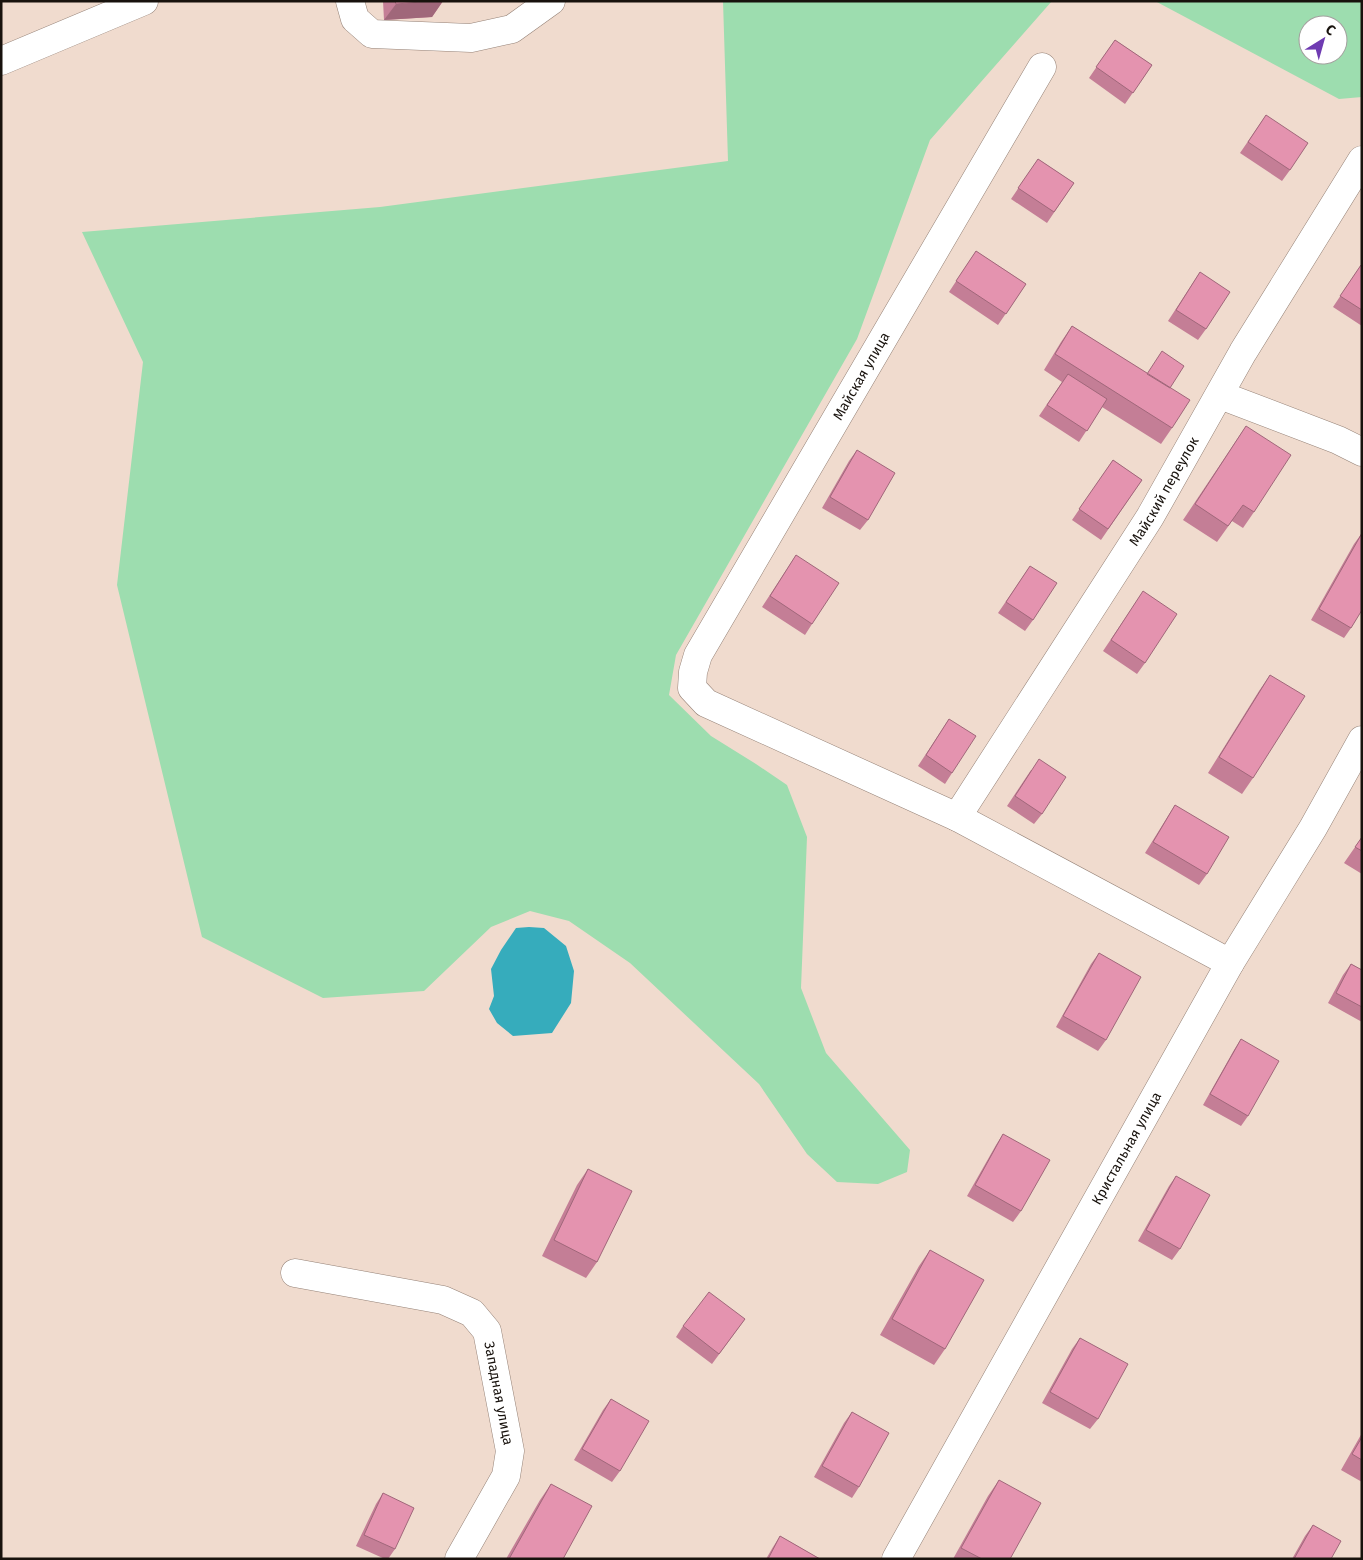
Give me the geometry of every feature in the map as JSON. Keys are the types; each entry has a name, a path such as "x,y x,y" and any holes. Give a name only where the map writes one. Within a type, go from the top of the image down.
{"street":[{"path":"1,61 144,1"},
{"path":"350,1 354,19 372,34 471,38 512,29 551,1"},
{"name":"Майская улица","path":"957,817 706,703 692,688 693,672 698,655 1042,67"},
{"name":"Майский переулок","path":"957,817 1150,517 1220,395 1242,352 1362,160"},
{"path":"1220,395 1338,440 1362,452"},
{"name":"Кристальная улица","path":"896,1559 1230,963 1313,828 1362,740"},
{"path":"957,817 1230,963"},
{"name":"Западная улица","path":"295,1273 443,1300 472,1314 487,1331 510,1451 506,1476 458,1559"}],"green space":[{"path":"723,1 1052,1 930,140 857,339 676,655 669,695 711,736 787,785 807,837 801,988 826,1053 910,1150 907,1172 878,1184 837,1182 807,1154 759,1084 630,963 569,921 530,911 491,927 424,991 323,998 202,937 117,585 143,362 82,232 380,207 728,161"},
{"path":"1155,1 1362,1 1362,97 1339,99"}],"water":[{"path":"516,928 544,928 566,946 574,971 571,1003 552,1033 513,1036 497,1023 489,1009 494,996 491,969"}],"building":[{"path":"395,1 434,1 396,4"},
{"path":"1115,40 1152,65 1133,93 1096,67"},
{"path":"1266,115 1308,143 1290,170 1248,142"},
{"path":"1038,159 1074,183 1054,212 1018,188"},
{"path":"976,251 1026,284 1006,314 956,281"},
{"path":"1362,265 1362,310 1340,296"},
{"path":"1200,272 1230,292 1206,329 1176,310"},
{"path":"1072,326 1190,400 1172,428 1055,354"},
{"path":"1162,351 1184,366 1170,388 1147,374"},
{"path":"1068,374 1107,399 1087,431 1047,405"},
{"path":"1246,426 1291,455 1254,512 1243,505 1228,526 1195,504"},
{"path":"857,450 895,473 868,520 830,497"},
{"path":"1113,460 1142,480 1108,529 1079,509"},
{"path":"1362,533 1362,610 1351,628 1319,609"},
{"path":"796,555 839,583 812,624 770,596"},
{"path":"1030,566 1057,583 1033,620 1006,602"},
{"path":"1143,591 1177,614 1145,663 1111,640"},
{"path":"1270,675 1305,696 1253,778 1219,757"},
{"path":"949,719 976,736 952,773 926,755"},
{"path":"1039,759 1066,777 1042,814 1015,796"},
{"path":"1175,805 1229,837 1207,874 1153,842"},
{"path":"1362,837 1362,851 1355,847"},
{"path":"1099,953 1141,977 1106,1040 1063,1016"},
{"path":"1351,964 1362,970 1362,1007 1336,993"},
{"path":"1241,1039 1279,1061 1248,1116 1210,1094"},
{"path":"1003,1134 1050,1160 1021,1211 975,1185"},
{"path":"588,1169 632,1191 597,1262 554,1240"},
{"path":"1176,1176 1210,1195 1180,1249 1146,1230"},
{"path":"930,1250 984,1280 945,1349 892,1319"},
{"path":"709,1292 745,1319 719,1354 683,1326"},
{"path":"1080,1338 1128,1364 1098,1419 1050,1392"},
{"path":"611,1399 649,1421 620,1471 582,1449"},
{"path":"852,1412 889,1433 859,1487 822,1466"},
{"path":"1362,1437 1362,1460 1352,1454"},
{"path":"999,1480 1041,1503 1010,1559 982,1559 961,1548"},
{"path":"551,1484 592,1506 563,1559 509,1559"},
{"path":"383,1493 414,1508 395,1549 364,1535"},
{"path":"1313,1525 1341,1541 1331,1559 1294,1559"},
{"path":"780,1536 820,1559 768,1559"}]}
